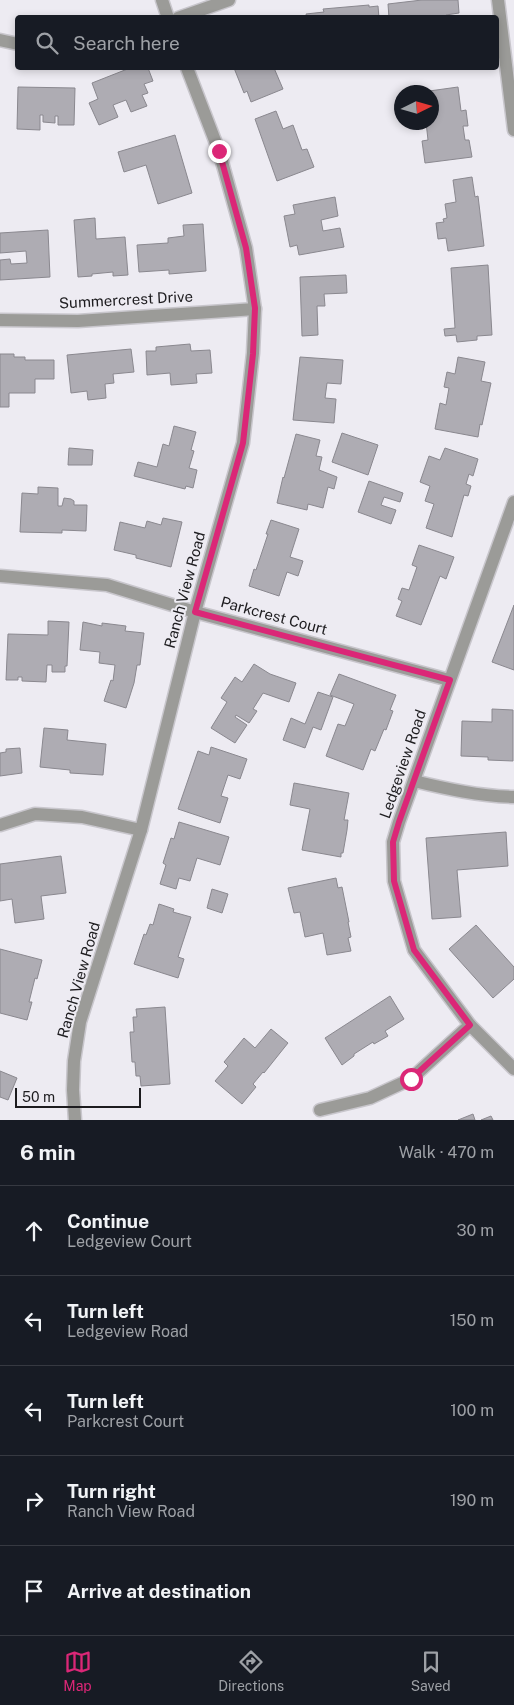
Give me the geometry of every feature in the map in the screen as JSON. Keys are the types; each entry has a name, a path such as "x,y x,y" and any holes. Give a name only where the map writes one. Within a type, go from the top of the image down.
{"street":[{"path":"162,0 167,15"},
{"path":"186,15 229,0"},
{"path":"498,0 514,130"},
{"path":"0,40 15,43"},
{"name":"Ranch View Road","path":"75,1120 74,1061 80,1022 141,830 195,612 243,443 253,354 255,308 246,248 219,151 188,70"},
{"name":"Summercrest Drive","path":"0,320 78,321 255,308"},
{"name":"Ledgeview Road","path":"514,502 393,842 394,881 414,950 470,1025 514,1068"},
{"name":"Parkcrest Court","path":"0,576 107,585 195,612 450,680"},
{"path":"414,781 462,792 514,797"},
{"path":"0,825 35,814 82,817 141,830"},
{"path":"320,1110 370,1098 411,1079 470,1025"}],"building":[{"path":"422,0 458,0 459,13 446,15 389,15 388,4"},
{"path":"369,5 369,7 378,6 379,15 306,15 324,12 323,9"},
{"path":"125,70 149,70 153,81 144,84 148,93 142,95 147,106 131,112 126,100 113,105 118,117 99,125 89,103 98,99 92,83"},
{"path":"235,70 275,70 283,89 251,102 247,91 244,93"},
{"path":"18,87 75,88 74,125 58,125 58,116 55,116 55,123 43,122 43,115 40,115 40,130 17,129"},
{"path":"458,87 461,111 466,110 468,126 463,126 465,140 469,140 472,157 425,163 422,141 428,140 427,130 439,130 439,90"},
{"path":"276,111 283,129 293,125 302,150 307,149 314,167 277,181 255,119"},
{"path":"175,135 192,193 158,204 146,165 124,172 118,152"},
{"path":"472,177 475,197 478,196 484,246 448,251 446,238 438,239 436,223 444,222 443,219 447,218 445,204 456,202 453,180"},
{"path":"335,197 338,216 321,220 323,231 340,228 344,247 299,255 297,245 290,247 284,216 295,214 293,205"},
{"path":"95,218 96,239 125,237 128,275 113,276 113,272 78,277 74,220"},
{"path":"203,224 206,271 169,274 169,270 139,272 137,245 168,243 168,238 184,236 183,225"},
{"path":"48,230 50,277 0,280 0,260 10,259 11,264 27,263 26,251 0,253 0,233"},
{"path":"488,265 492,335 477,336 477,340 457,342 456,335 445,336 444,329 455,328 451,268"},
{"path":"346,275 347,293 324,294 325,306 317,306 318,335 302,336 300,277"},
{"path":"190,344 191,351 210,350 212,373 196,374 197,383 171,385 170,373 147,375 146,351 156,351 156,347"},
{"path":"131,349 134,372 113,374 114,383 105,384 106,398 88,400 87,391 71,393 67,355"},
{"path":"0,354 14,354 14,357 25,357 25,360 54,360 54,379 35,379 35,393 9,393 9,407 0,407"},
{"path":"300,357 343,360 341,384 327,383 325,398 336,399 334,423 293,420"},
{"path":"458,357 485,362 481,381 491,383 478,437 435,429 440,403 446,405 449,388 444,387 447,372 455,374"},
{"path":"174,426 196,432 191,450 194,451 189,468 197,470 193,488 186,486 185,489 134,476 138,462 157,467 163,444 169,446"},
{"path":"342,433 378,445 368,475 332,462"},
{"path":"296,434 320,440 316,456 322,457 319,470 337,477 334,489 328,487 323,508 308,504 307,510 277,503"},
{"path":"69,448 93,450 92,465 68,465"},
{"path":"445,448 478,459 473,476 469,474 466,484 471,486 468,496 464,495 452,537 426,528 434,504 425,501 430,486 420,482 429,456 440,460"},
{"path":"369,481 403,493 400,502 384,497 381,505 396,510 391,524 358,512"},
{"path":"38,487 58,488 58,506 62,506 64,498 74,501 74,505 87,505 86,531 62,530 62,533 20,532 22,493 38,494"},
{"path":"163,518 182,522 171,567 114,550 120,522 145,528 147,521 161,525"},
{"path":"271,520 299,529 290,557 303,561 298,576 287,572 279,596 249,586 268,534 266,534"},
{"path":"419,545 454,557 446,579 440,576 421,625 396,616 402,601 398,599 402,588 409,590 417,567 412,565"},
{"path":"514,605 514,670 492,662"},
{"path":"48,621 69,622 67,666 65,666 65,672 52,672 52,665 47,665 46,682 22,681 22,677 18,677 18,680 6,680 8,634 48,635"},
{"path":"83,622 102,626 102,623 126,626 125,631 144,633 140,665 137,665 134,683 126,708 104,701 111,680 113,681 115,665 99,663 100,652 80,650"},
{"path":"254,664 270,674 296,683 289,702 263,693 253,709 257,711 249,723 236,715 235,717 247,725 235,743 211,728 227,702 221,698 235,677 242,682"},
{"path":"339,674 396,695 390,710 393,711 386,730 384,729 375,751 371,749 363,770 326,756 338,724 345,726 354,704 330,695"},
{"path":"318,692 333,697 321,730 313,727 305,748 283,740 291,718 305,724"},
{"path":"492,709 513,710 513,761 488,760 488,757 461,756 462,721 492,722"},
{"path":"44,728 68,730 67,740 106,744 103,775 70,773 70,770 40,767"},
{"path":"211,747 247,759 240,779 228,775 221,796 228,798 220,823 178,809 198,751 209,755"},
{"path":"20,748 22,773 0,776 0,753 6,752 6,749"},
{"path":"294,783 349,793 344,820 348,820 347,830 341,857 302,850 310,809 290,805"},
{"path":"179,822 229,837 220,865 197,858 190,881 179,878 176,889 160,884 166,865 163,863 171,838 174,839"},
{"path":"506,832 508,866 457,870 461,917 432,919 426,838"},
{"path":"61,856 66,893 41,896 44,919 15,923 12,899 0,901 0,864"},
{"path":"336,878 338,888 342,887 349,922 351,937 348,938 351,951 327,955 323,933 305,937 300,912 294,913 288,888"},
{"path":"212,889 228,894 222,913 207,908"},
{"path":"159,904 174,909 173,912 191,917 178,957 184,959 178,978 134,964 144,934 146,935 150,924 153,925"},
{"path":"476,925 514,967 514,979 493,998 449,949"},
{"path":"0,949 42,960 29,1002 32,1002 27,1020 0,1013"},
{"path":"390,996 404,1019 385,1031 388,1036 374,1044 373,1042 354,1054 342,1065 325,1038"},
{"path":"165,1007 170,1084 141,1086 140,1076 136,1076 135,1062 132,1062 130,1032 134,1032 133,1017 137,1017 136,1009"},
{"path":"271,1029 288,1043 253,1084 256,1087 242,1104 215,1081 228,1066 224,1062 244,1038 255,1048"},
{"path":"0,1071 17,1078 8,1100 0,1097"},
{"path":"473,1114 475,1120 458,1120"},
{"path":"491,1116 493,1120 481,1120"}],"route":[{"path":"219,151 246,248 255,308 253,354 243,443 195,612 450,680 393,842 394,881 414,950 470,1025 411,1079"}]}
